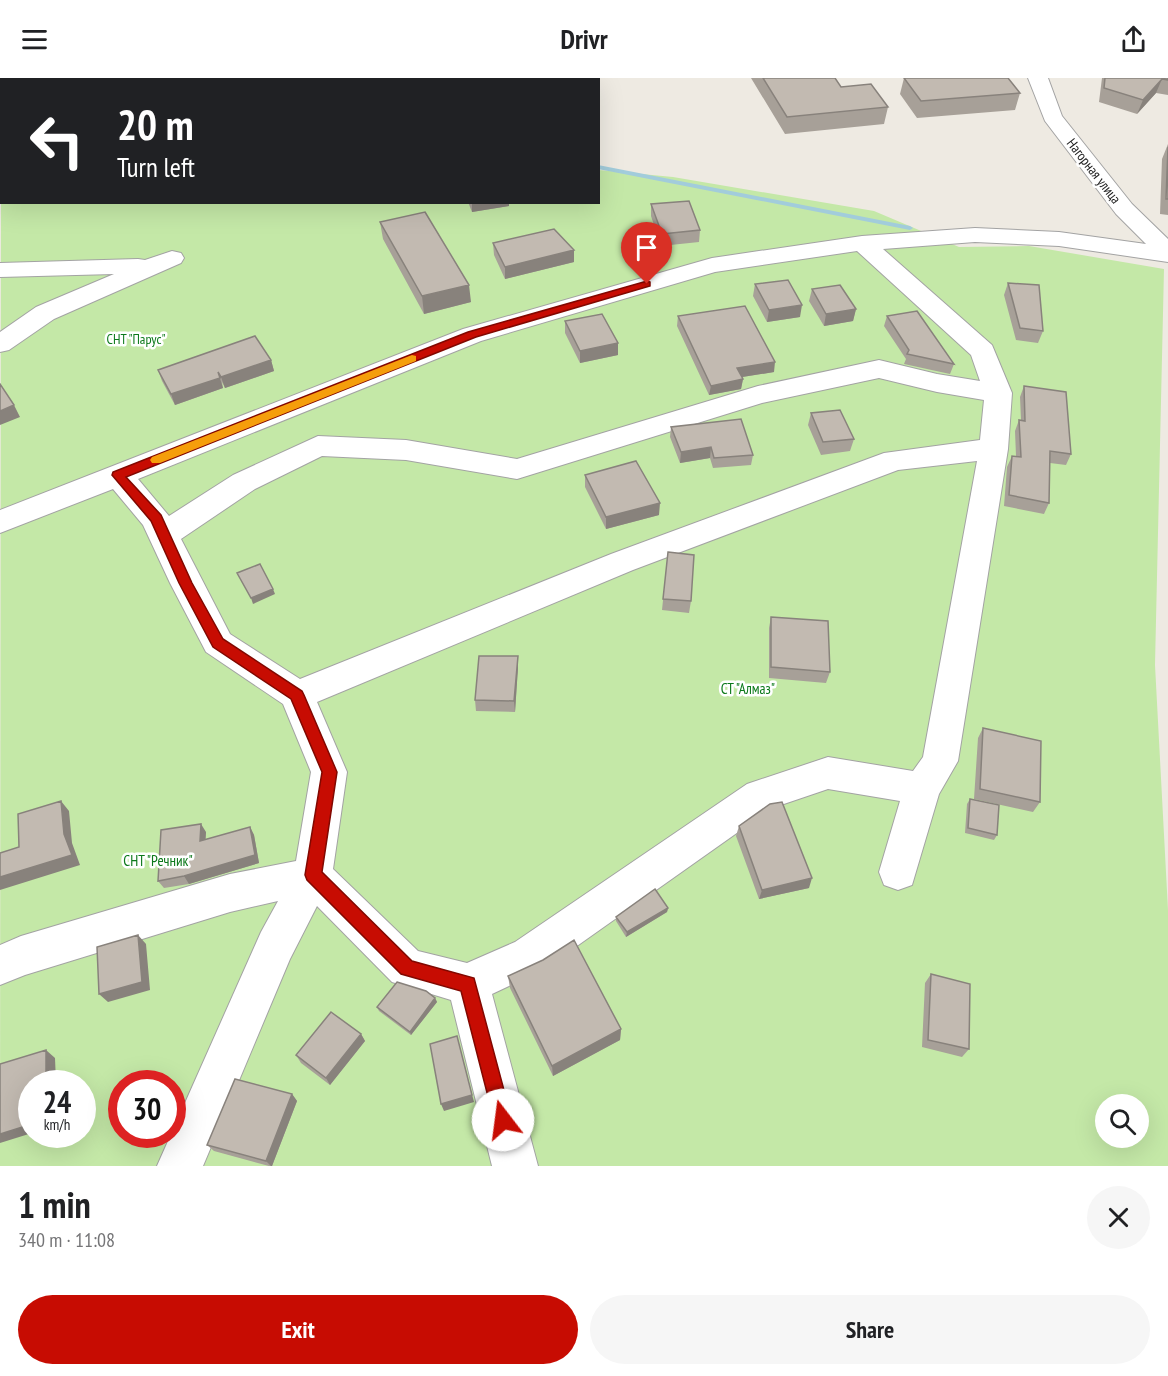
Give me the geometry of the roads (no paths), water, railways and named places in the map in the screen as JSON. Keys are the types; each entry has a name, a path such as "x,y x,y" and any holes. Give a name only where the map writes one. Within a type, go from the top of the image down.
{"street":[{"name":"Нагорная улица","path":"1038,78 1052,117 1124,209 1168,254"},
{"path":"0,522 472,335 712,265 862,243 975,235 1059,239 1168,254"},
{"path":"862,243 983,351 998,393 994,449 940,761 922,789 898,872"},
{"path":"0,270 163,262 45,313 0,344"},
{"path":"164,535 244,482 318,446 406,450 517,469 758,395 879,369 937,383 998,393"},
{"path":"297,695 622,562 894,459 994,449"},
{"path":"118,475 156,519 218,643 297,695 329,772 313,875 275,946 180,1166"},
{"path":"313,875 407,968 468,984 528,956 760,796 828,772 922,789"},
{"path":"0,965 21,956 230,893 313,875"},
{"path":"468,984 515,1166"}],"waterway":[{"path":"600,167 910,228"}],"park label":[{"name":"СНТ \"Парус\"","path":"136,339"},
{"name":"СТ \"Алмаз\"","path":"748,688"},
{"name":"СНТ \"Речник\"","path":"158,860"}]}
